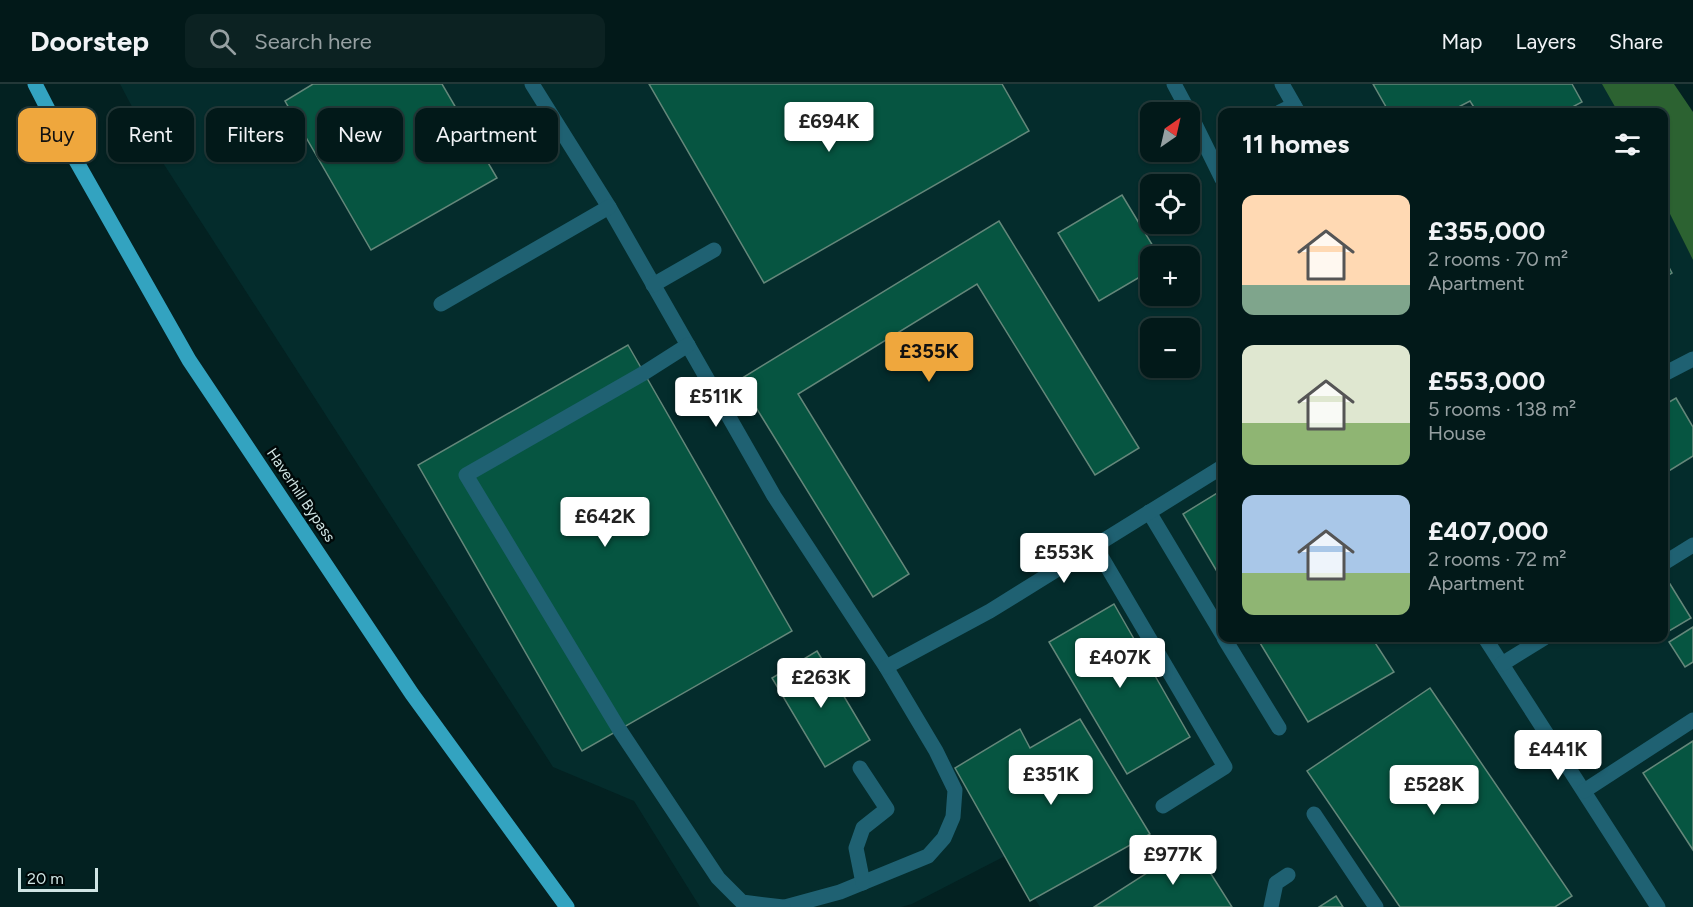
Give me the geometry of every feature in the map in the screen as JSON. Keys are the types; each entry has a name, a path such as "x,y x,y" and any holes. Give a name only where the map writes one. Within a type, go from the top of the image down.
{"main road":[{"name":"Haverhill Bypass","path":"35,84 189,360 412,694 567,907"}],"street":[{"path":"532,84 609,207 653,285 688,345 774,496 886,667 936,751 955,790 953,817 944,837 928,856 840,892 784,907 742,902 718,878 620,729 466,475 644,374 688,345"},
{"path":"1174,84 1183,102"},
{"path":"1282,84 1290,108"},
{"path":"1200,127 1216,148"},
{"path":"441,304 609,207"},
{"path":"653,285 714,250"},
{"path":"1668,372 1693,359"},
{"path":"886,667 990,611 1218,469"},
{"path":"1149,512 1218,628"},
{"path":"1668,561 1693,545"},
{"path":"1095,546 1226,767 1163,806"},
{"path":"1227,642 1279,728"},
{"path":"1488,642 1658,907"},
{"path":"1502,664 1538,642"},
{"path":"1584,791 1693,720"},
{"path":"860,768 887,809 863,828 856,848 863,883"},
{"path":"1314,814 1376,907"},
{"path":"1271,907 1276,883 1288,875"}],"shaded area":[{"path":"120,84 1603,84 1616,108 1218,108 1218,642 1668,642 1668,210 1693,260 1693,907 1040,907 1007,855 912,904 901,907 700,907 634,801 553,767 162,162 194,162 194,108 133,108"}],"green space":[{"path":"1602,84 1674,84 1693,112 1693,260 1668,210 1668,108 1616,108"}],"building":[{"path":"313,84 442,84 456,108 415,108 415,162 488,162 497,178 371,250 320,162 403,162 403,108 317,108 317,156 305,136 305,108 289,108 285,101"},
{"path":"649,84 1002,84 1029,131 764,283"},
{"path":"1373,84 1572,84 1582,102 1571,108 1474,108 1470,101 1457,108 1387,108"},
{"path":"1122,195 1140,225 1140,234 1146,234 1153,246 1140,246 1140,277 1099,301 1058,233"},
{"path":"999,221 1139,448 1095,475 977,284 798,394 909,574 873,597 739,380"},
{"path":"628,345 792,631 582,751 418,465"},
{"path":"1676,398 1693,427 1693,456 1668,472 1668,403"},
{"path":"1218,492 1218,573 1183,514"},
{"path":"1670,584 1691,618 1668,632 1668,585"},
{"path":"1114,604 1190,737 1127,774 1049,642"},
{"path":"1693,627 1693,662 1685,667 1669,642"},
{"path":"1259,642 1375,642 1394,672 1308,722"},
{"path":"817,651 870,740 825,767 772,678"},
{"path":"1430,688 1572,896 1555,907 1400,907 1307,771"},
{"path":"1080,719 1150,834 1030,901 955,768 1020,729 1030,748"},
{"path":"1693,741 1693,850 1643,773"},
{"path":"1192,844 1232,907 1094,907"},
{"path":"1336,896 1343,907 1319,907"}]}
